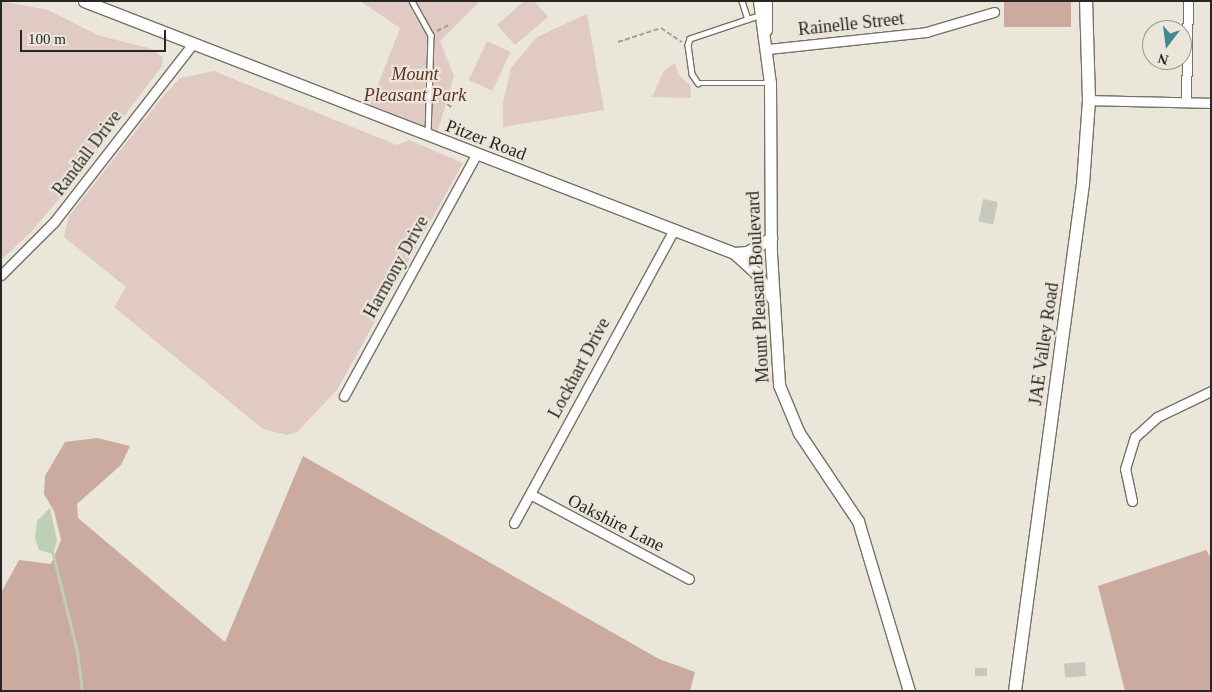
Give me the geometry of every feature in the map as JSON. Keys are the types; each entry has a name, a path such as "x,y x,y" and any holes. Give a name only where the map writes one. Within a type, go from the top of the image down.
{"main road":[{"name":"JAE Valley Road","path":"1015,691 1083,184 1089,100 1086,1"}],"street":[{"name":"Pitzer Road","path":"84,1 192,45 734,253 756,273 774,300"},
{"path":"759,1 767,35"},
{"name":"Mount Pleasant Boulevard","path":"767,1 770,83 771,238 774,300 783,402 858,521 909,691"},
{"path":"1186,102 1188,1"},
{"name":"Rainelle Street","path":"768,48 926,32 994,12"},
{"name":"Randall Drive","path":"1,275 54,222 192,45"},
{"path":"1089,100 1211,102"},
{"name":"Harmony Drive","path":"344,396 476,155"},
{"name":"Lockhart Drive","path":"514,523 674,229"},
{"path":"734,253 747,252 771,238"},
{"path":"1132,501 1125,469 1135,437 1158,417 1211,391"},
{"name":"Oakshire Lane","path":"530,494 689,579"}],"lane":[{"path":"742,1 748,19"},
{"path":"411,2 431,35 428,136"},
{"path":"762,14 690,39 688,45 692,74 698,83 770,83"}],"path":[{"path":"431,35 449,25"},
{"path":"618,42 661,28 688,45"},
{"path":"441,98 454,109"}],"green space":[{"path":"1,1 48,10 97,35 152,49 163,58 162,66 81,173 32,231 1,260"},
{"name":"Mount Pleasant Park","path":"360,1 480,1 440,41 454,76 437,134 369,108 400,28"},
{"path":"524,1 534,1 548,17 515,45 497,25"},
{"path":"587,14 604,110 503,127 503,103 511,68 537,37"},
{"path":"487,41 511,52 492,91 469,80"},
{"path":"675,63 679,75 690,85 691,98 652,97 664,71"},
{"path":"214,71 397,145 409,140 463,163 337,390 297,432 287,435 263,429 114,307 126,287 64,237 69,216 160,100 180,78"}],"shaded area":[{"path":"1004,1 1071,1 1071,27 1004,27"},
{"path":"97,438 130,446 121,465 77,504 78,518 225,642 303,456 659,659 695,672 690,691 1,691 1,593 19,560 51,564 61,540 54,511 44,494 45,476 65,442"},
{"path":"50,508 57,540 53,554 39,550 35,538 37,521"},
{"path":"1206,550 1211,558 1211,691 1125,691 1098,586"}],"building":[{"path":"983,199 998,202 993,224 979,222"},
{"path":"1085,662 1086,676 1065,677 1064,663"},
{"path":"975,668 987,668 987,676 975,676"}],"waterway":[{"path":"52,551 77,651 82,691"}]}
